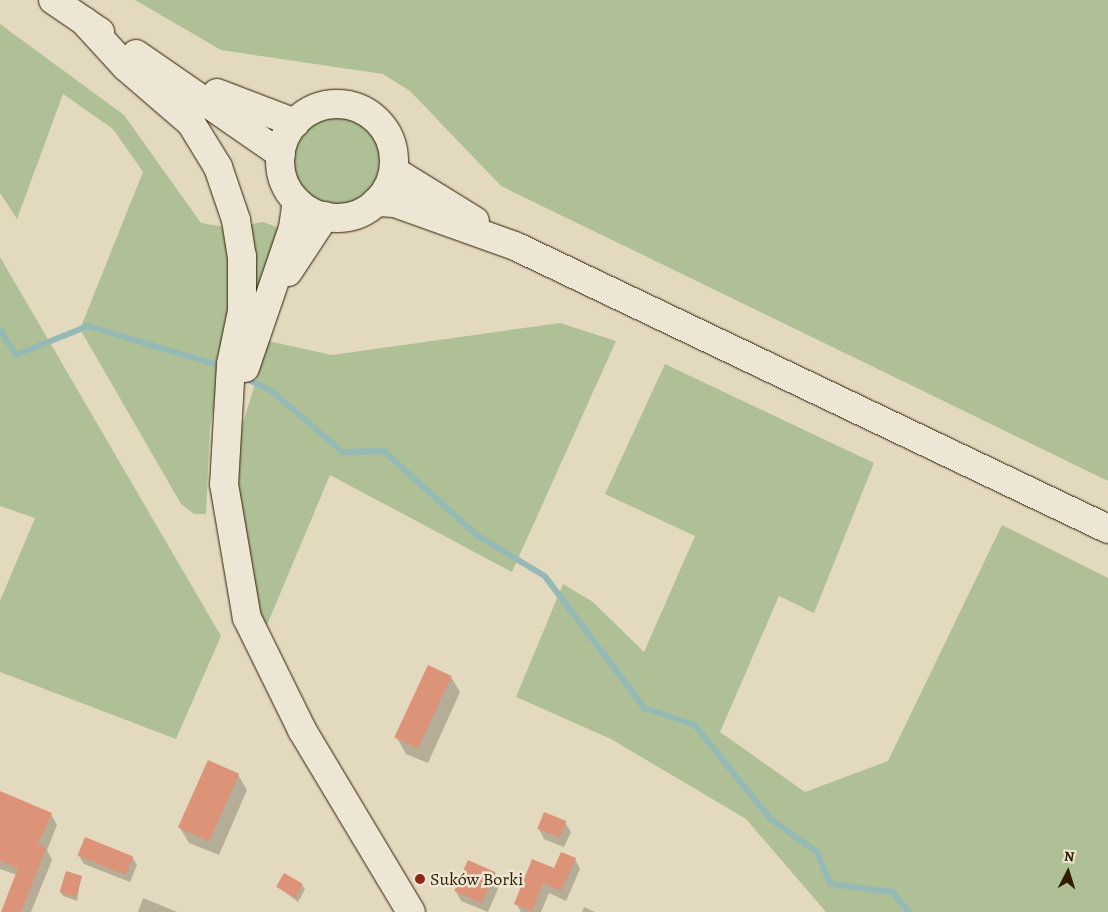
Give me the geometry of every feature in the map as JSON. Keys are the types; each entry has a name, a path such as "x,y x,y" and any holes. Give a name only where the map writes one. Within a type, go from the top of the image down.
{"main road":[{"path":"53,0 159,68 281,154"},
{"path":"84,21 126,67 190,123 218,167 236,220 242,256 242,311 237,373 228,432 225,501 253,635 302,730 411,912"},
{"path":"159,68 295,123"},
{"path":"326,105 362,110 388,135 394,170 376,202 352,216 325,216 297,200 284,179 281,154 295,123 326,105"},
{"path":"394,170 514,246"},
{"path":"237,373 270,298 293,228 297,200"},
{"path":"376,202 395,203 514,246 1108,530"},
{"path":"270,298 325,216"}],"green space":[{"path":"135,0 1108,0 1108,481 501,186 410,91 383,74 221,50"},
{"path":"0,24 124,115 201,223 231,228 234,298 210,428 206,514 194,514 181,504 80,329 143,172 113,129 63,94 17,219 0,193"},
{"path":"338,115 355,119 370,128 379,143 383,160 379,177 370,192 355,201 338,205 321,201 306,192 297,177 293,160 297,143 306,128 321,119"},
{"path":"263,222 282,229 252,310 246,225"},
{"path":"0,257 221,636 176,739 0,672 0,601 35,518 0,506"},
{"path":"560,323 616,341 512,572 330,475 264,632 249,584 234,487 239,436 268,341 332,355"},
{"path":"665,364 874,463 814,613 779,596 720,732 805,792 888,761 1002,525 1108,578 1108,912 826,912 746,819 611,739 516,697 563,584 593,602 644,652 695,536 605,494"}],"building":[{"path":"428,665 452,676 418,748 394,738"},
{"path":"208,760 239,774 209,841 178,828"},
{"path":"0,791 52,813 38,844 46,848 21,912 1,912 18,868 0,861"},
{"path":"544,812 566,821 560,838 537,829"},
{"path":"85,837 133,856 126,875 78,856"},
{"path":"561,852 576,858 561,891 543,883 532,911 514,904 532,859 554,868"},
{"path":"468,860 495,872 482,903 454,891"},
{"path":"66,871 82,876 76,897 60,892"},
{"path":"284,873 303,884 295,898 276,887"}],"waterway":[{"path":"0,329 16,355 88,326 224,367"},
{"path":"245,378 272,391 343,452 384,451 477,535 545,576 645,708 695,725 770,818 817,852 831,884 893,892 909,912"}],"place":[{"name":"Suków Borki","path":"420,879"}]}
